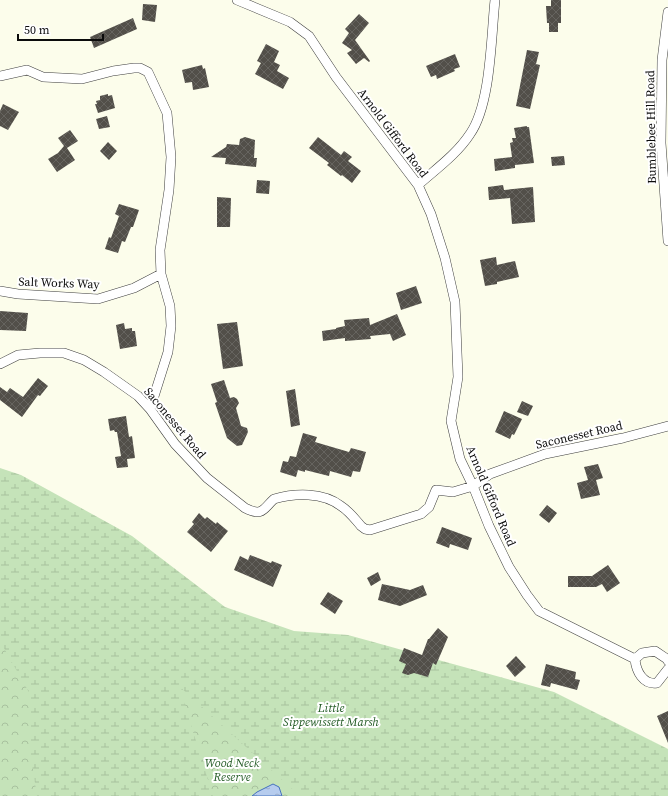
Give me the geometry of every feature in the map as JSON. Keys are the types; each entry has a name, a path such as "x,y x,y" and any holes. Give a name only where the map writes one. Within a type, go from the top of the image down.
{"street":[{"name":"Arnold Gifford Road","path":"237,0 290,22 309,36 336,77 418,185 431,214 443,251 455,302 458,377 451,421 460,459 473,486 488,526 509,567 527,595 540,611 635,659"},
{"path":"418,185 452,154 470,134 479,118 487,81 495,0"},
{"name":"Bumblebee Hill Road","path":"668,12 662,60 661,143 668,242"},
{"path":"0,76 27,70 43,77 82,79 113,71 134,68 148,72 167,113 170,145 169,190 160,250 162,274 170,306 171,326 168,352 150,409"},
{"name":"Salt Works Way","path":"0,291 18,294 98,298 134,288 162,274"},
{"name":"Saconesset Road","path":"0,364 18,355 64,353 84,360 138,396 150,409 174,444 207,478 245,508 260,512 267,508 274,499 281,497 316,495 340,505 365,529 372,530 421,514 429,507 436,490 453,492 473,486 490,474 545,454 622,438 668,426"},
{"path":"668,661 668,659 655,651 642,653 635,659 636,668 639,674 652,684 657,683 668,669"}],"green space":[{"name":"Little Sippewissett Marsh","path":"0,468 21,475 132,536 225,607 294,631 348,635 554,692 668,749 668,796 0,796"},
{"path":"0,641 31,696 29,744 37,796 0,796"},
{"name":"Wood Neck Reserve","path":"179,686 300,796 213,796"}],"water":[{"path":"273,784 279,787 282,796 252,796 257,792"}],"building":[{"path":"551,0 561,0 561,23 558,23 558,32 549,32 549,23 547,23 546,6 551,6"},
{"path":"143,4 157,5 155,22 142,20"},
{"path":"359,14 369,23 355,40 370,61 369,62 364,58 356,64 347,53 352,50 342,43 349,33 345,29"},
{"path":"133,18 137,29 94,48 90,37"},
{"path":"266,44 279,51 274,62 280,65 277,71 289,78 283,89 255,74 261,63 257,61"},
{"path":"527,50 539,52 536,64 540,65 530,109 516,106"},
{"path":"455,54 460,67 454,69 455,71 437,79 436,75 431,77 426,66"},
{"path":"202,65 203,69 205,68 209,87 193,90 192,82 185,83 182,70"},
{"path":"108,94 108,96 112,95 115,108 98,113 95,104 97,104 96,101 100,100 100,96"},
{"path":"3,104 19,112 8,130 0,126 0,111"},
{"path":"107,116 110,127 99,129 96,119"},
{"path":"529,127 534,163 515,165 515,168 495,171 494,159 512,157 510,143 513,142 512,138 516,138 514,128"},
{"path":"70,130 78,141 67,148 75,160 57,172 48,159 58,153 64,146 58,138"},
{"path":"245,137 255,140 254,158 257,158 256,167 225,164 226,158 211,157 226,147 227,144 239,145 240,139"},
{"path":"318,137 341,155 344,151 352,157 348,161 361,171 352,183 327,165 329,163 309,148"},
{"path":"108,142 117,151 109,160 100,151"},
{"path":"564,156 565,165 552,166 551,157"},
{"path":"257,180 270,181 269,194 256,193"},
{"path":"503,185 504,190 533,187 535,222 512,224 510,198 489,200 488,187"},
{"path":"217,197 231,198 230,227 217,227"},
{"path":"119,204 139,210 133,227 131,227 125,242 122,241 118,253 105,249 109,237 111,238 119,216 115,214"},
{"path":"496,257 497,265 515,261 519,277 485,286 480,260"},
{"path":"416,286 422,303 401,310 396,293"},
{"path":"0,311 28,313 26,331 0,330"},
{"path":"397,314 406,335 393,341 390,334 370,336 371,339 345,341 345,338 323,341 322,331 345,326 344,320 369,318 370,325"},
{"path":"237,322 243,366 223,369 217,324"},
{"path":"124,323 125,329 132,328 132,331 135,331 137,346 120,349 116,325"},
{"path":"38,378 48,386 40,396 38,395 22,417 0,400 0,387 7,392 10,388 23,397"},
{"path":"224,380 230,398 234,397 239,403 236,408 241,426 247,428 248,432 242,445 237,446 227,438 215,403 217,402 211,384"},
{"path":"295,389 300,425 291,427 286,391"},
{"path":"522,401 533,406 528,416 517,412"},
{"path":"504,411 522,419 514,435 512,434 510,439 495,432"},
{"path":"126,416 129,437 132,436 135,458 127,459 128,467 117,468 115,457 121,456 117,432 114,430 110,431 108,419"},
{"path":"303,433 317,437 315,442 349,452 351,448 366,452 360,472 353,471 351,477 330,471 329,476 305,470 305,472 298,470 296,477 280,472 283,461 288,462 290,456 296,457"},
{"path":"598,464 603,478 596,480 600,495 581,499 577,483 588,480 584,467"},
{"path":"547,505 557,513 549,523 539,515"},
{"path":"199,513 205,519 207,517 216,524 217,522 228,531 211,552 187,532 194,524 192,522"},
{"path":"442,527 472,538 468,550 450,544 449,548 436,543"},
{"path":"250,555 271,563 272,561 282,565 273,587 234,570 240,556 248,560"},
{"path":"608,565 620,583 607,592 602,584 596,587 568,587 568,576 592,576"},
{"path":"378,572 381,580 371,586 367,578"},
{"path":"382,584 410,590 423,585 427,595 400,606 378,600"},
{"path":"328,592 343,601 335,614 320,604"},
{"path":"438,628 448,637 436,665 433,663 428,677 414,673 408,675 402,673 406,664 399,661 404,648 422,655 428,639"},
{"path":"516,656 526,667 515,677 506,666"},
{"path":"546,664 576,672 575,679 580,680 577,690 551,683 550,687 541,685"},
{"path":"668,711 668,743 657,716"}]}
